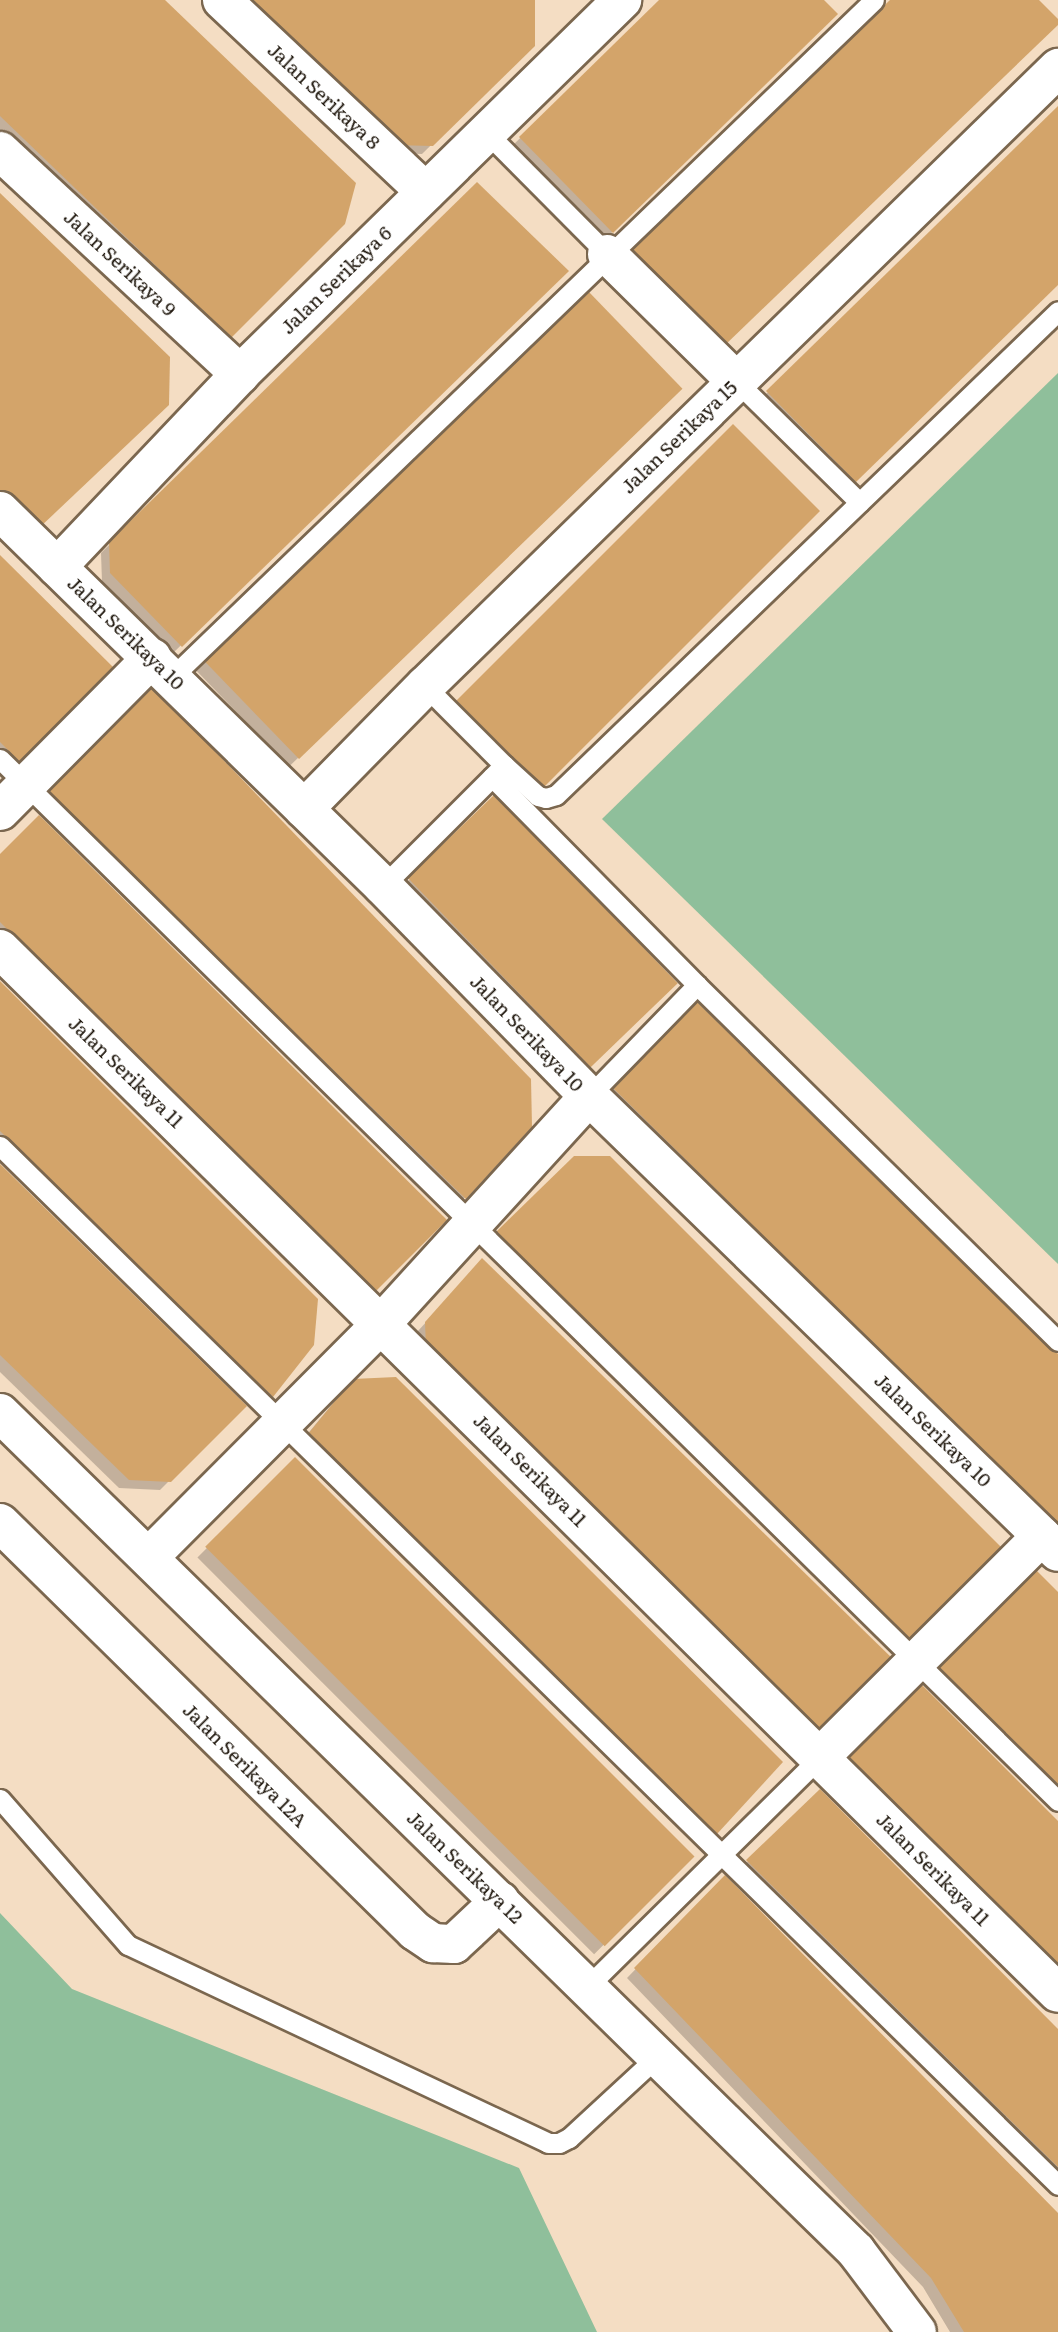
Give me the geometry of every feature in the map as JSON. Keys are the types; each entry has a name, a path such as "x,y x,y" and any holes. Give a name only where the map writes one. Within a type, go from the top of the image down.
{"street":[{"name":"Jalan Serikaya 8","path":"222,0 426,192"},
{"name":"Jalan Serikaya 6","path":"57,567 240,374 426,192 599,7"},
{"name":"Jalan Serikaya 15","path":"304,809 425,686 1058,68"},
{"name":"Jalan Serikaya 9","path":"0,151 240,374"},
{"path":"607,254 736,381"},
{"name":"Jalan Serikaya 10","path":"0,511 383,886 589,1096 1050,1544"},
{"path":"0,811 13,772 162,668"},
{"name":"Jalan Serikaya 11","path":"0,949 1058,1993"},
{"path":"149,1557 382,1323 589,1096"},
{"name":"Jalan Serikaya 12","path":"0,1413 589,1986 856,2251 917,2332"},
{"name":"Jalan Serikaya 12A","path":"0,1523 415,1931 433,1943 454,1944 500,1901"},
{"path":"820,1757 916,1659 1050,1544"}],"lane":[{"path":"162,668 607,254 874,0"},
{"path":"485,131 607,254"},
{"path":"498,771 538,796 546,798 556,795 1058,311"},
{"path":"736,381 859,502"},
{"path":"425,686 498,771 697,985 1058,1341"},
{"path":"383,886 498,771"},
{"path":"13,772 471,1226 1058,1801"},
{"path":"589,1096 697,985"},
{"path":"0,1146 1058,2185"},
{"path":"589,1986 820,1757"},
{"path":"0,1799 128,1945 548,2143 559,2143 569,2138 659,2055"}],"green space":[{"path":"1058,373 1058,1264 602,819"},
{"path":"0,1913 72,1989 519,2168 597,2332 0,2332"}],"building":[{"path":"0,0 165,0 356,183 345,224 231,338 0,116"},
{"path":"246,0 535,0 535,46 433,146 393,145"},
{"path":"659,0 824,0 838,14 613,233 519,137"},
{"path":"890,0 1039,0 1058,19 1058,25 723,347 629,250"},
{"path":"1058,106 1058,285 856,482 766,391"},
{"path":"477,182 569,271 182,647 110,573 109,542"},
{"path":"0,193 170,357 169,405 38,529 0,492"},
{"path":"588,291 682,389 299,759 205,661"},
{"path":"733,424 820,511 543,787 457,700"},
{"path":"0,555 116,670 23,765 0,742"},
{"path":"152,686 531,1079 532,1127 466,1199 45,790"},
{"path":"495,794 678,983 591,1067 408,878"},
{"path":"39,815 447,1220 374,1293 0,922 0,854"},
{"path":"0,981 318,1299 314,1345 273,1397 0,1131"},
{"path":"697,1002 1058,1354 1058,1526 611,1086"},
{"path":"574,1156 610,1156 1006,1552 913,1642 496,1232"},
{"path":"0,1164 247,1406 171,1482 129,1480 0,1355"},
{"path":"482,1258 896,1662 822,1737 426,1347 425,1322"},
{"path":"396,1377 783,1762 717,1834 308,1434 353,1379"},
{"path":"295,1457 695,1857 605,1946 205,1547"},
{"path":"1034,1568 1058,1592 1058,1784 935,1664"},
{"path":"918,1681 1058,1821 1058,1971 842,1757"},
{"path":"820,1789 1058,2029 1058,2167 746,1860"},
{"path":"725,1875 1058,2213 1058,2332 964,2332 931,2278 634,1968"}]}
